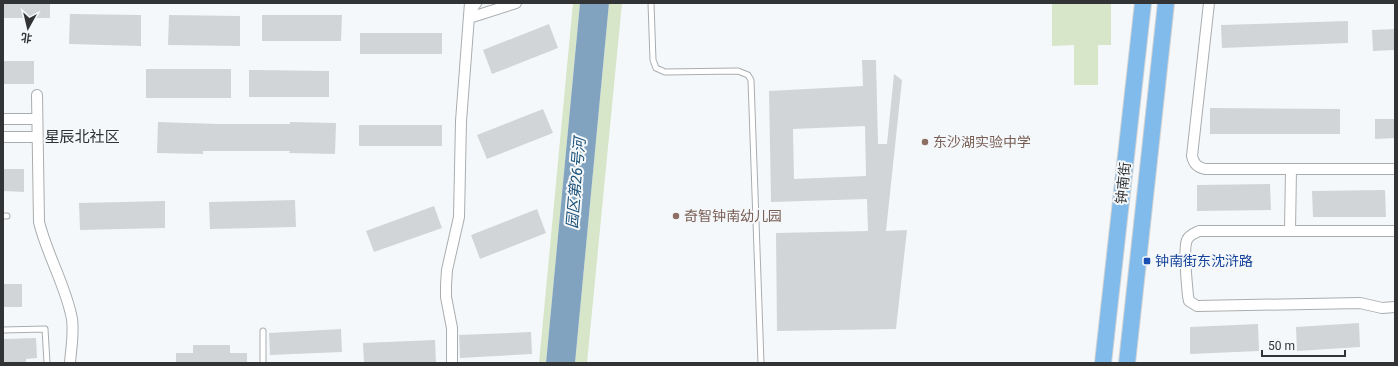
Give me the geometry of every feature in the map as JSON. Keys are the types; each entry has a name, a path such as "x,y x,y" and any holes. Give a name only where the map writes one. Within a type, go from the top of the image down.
{"main road":[{"name":"钟南街","path":"1102,363 1143,3"},
{"name":"钟南街","path":"1127,363 1166,3"}],"street":[{"path":"452,363 452,328 446,297 446,286 447,270 459,217 461,121 470,3"},
{"path":"470,18 516,3"},
{"path":"1209,3 1192,156 1194,164 1205,169 1395,170"},
{"path":"36,95 39,222 69,307 72,321 70,363"},
{"path":"3,119 36,119"},
{"path":"3,137 37,137"},
{"path":"1290,231 1291,169"},
{"path":"1395,231 1199,232 1194,233 1187,240 1186,248 1188,296 1189,300 1197,306 1360,303 1382,308 1395,307"}],"lane":[{"path":"470,18 479,3"},
{"path":"651,3 653,60 656,68 665,72 738,70 748,75 750,80 761,363"},
{"path":"3,330 45,329 47,363"},
{"path":"263,331 263,363"}],"green space":[{"path":"573,3 580,3 546,363 539,363"},
{"path":"609,3 622,3 587,363 575,363"},
{"path":"1052,3 1111,3 1111,45 1098,45 1098,85 1074,85 1074,45 1052,46"}],"water":[{"name":"园区第26号河","path":"580,3 609,3 575,363 546,363"}],"building":[{"path":"3,3 50,3 50,18 3,18"},
{"path":"70,14 141,15 141,46 69,44"},
{"path":"169,15 240,16 240,46 168,45"},
{"path":"262,15 342,15 341,41 262,41"},
{"path":"1348,21 1348,43 1222,48 1221,25"},
{"path":"549,24 558,48 492,74 483,50"},
{"path":"1395,29 1395,50 1373,51 1372,30"},
{"path":"360,33 442,33 442,54 360,54"},
{"path":"862,60 876,60 878,144 887,144 894,74 902,80 886,231 907,230 896,329 777,331 776,233 868,231 867,199 771,202 769,91 863,86","holes":["865,126 866,176 794,179 793,129"]},
{"path":"3,61 34,61 34,84 3,84"},
{"path":"146,69 231,69 231,98 146,98"},
{"path":"249,70 329,71 329,97 249,97"},
{"path":"1210,108 1340,109 1340,134 1210,134"},
{"path":"543,109 553,133 487,159 477,135"},
{"path":"1375,119 1395,119 1395,138 1375,139"},
{"path":"158,122 218,124 290,124 290,122 336,123 335,154 289,153 290,151 203,151 203,154 157,153"},
{"path":"359,125 442,125 442,146 359,146"},
{"path":"3,169 24,169 24,192 3,191"},
{"path":"1270,184 1271,210 1197,211 1197,185"},
{"path":"1385,190 1386,217 1313,217 1312,191"},
{"path":"295,200 296,227 210,229 209,202"},
{"path":"165,201 165,228 80,230 79,203"},
{"path":"434,206 442,228 374,252 366,231"},
{"path":"537,209 546,233 480,259 471,235"},
{"path":"3,284 22,284 22,307 3,307"},
{"path":"1359,323 1360,347 1297,351 1296,327"},
{"path":"1258,324 1259,351 1190,354 1190,327"},
{"path":"341,329 342,352 270,355 269,333"},
{"path":"531,332 532,354 460,358 459,335"},
{"path":"36,338 37,358 26,359 26,363 3,363 3,339"},
{"path":"435,340 436,363 364,363 363,343"},
{"path":"193,345 230,345 230,353 247,353 247,363 176,363 176,353 193,353"}],"place":[{"name":"东沙湖实验中学","path":"925,142"},
{"name":"奇智钟南幼儿园","path":"676,216"},
{"name":"钟南街东沈浒路","path":"1147,261"}],"district":[{"name":"星辰北社区","path":"82,137"}]}
